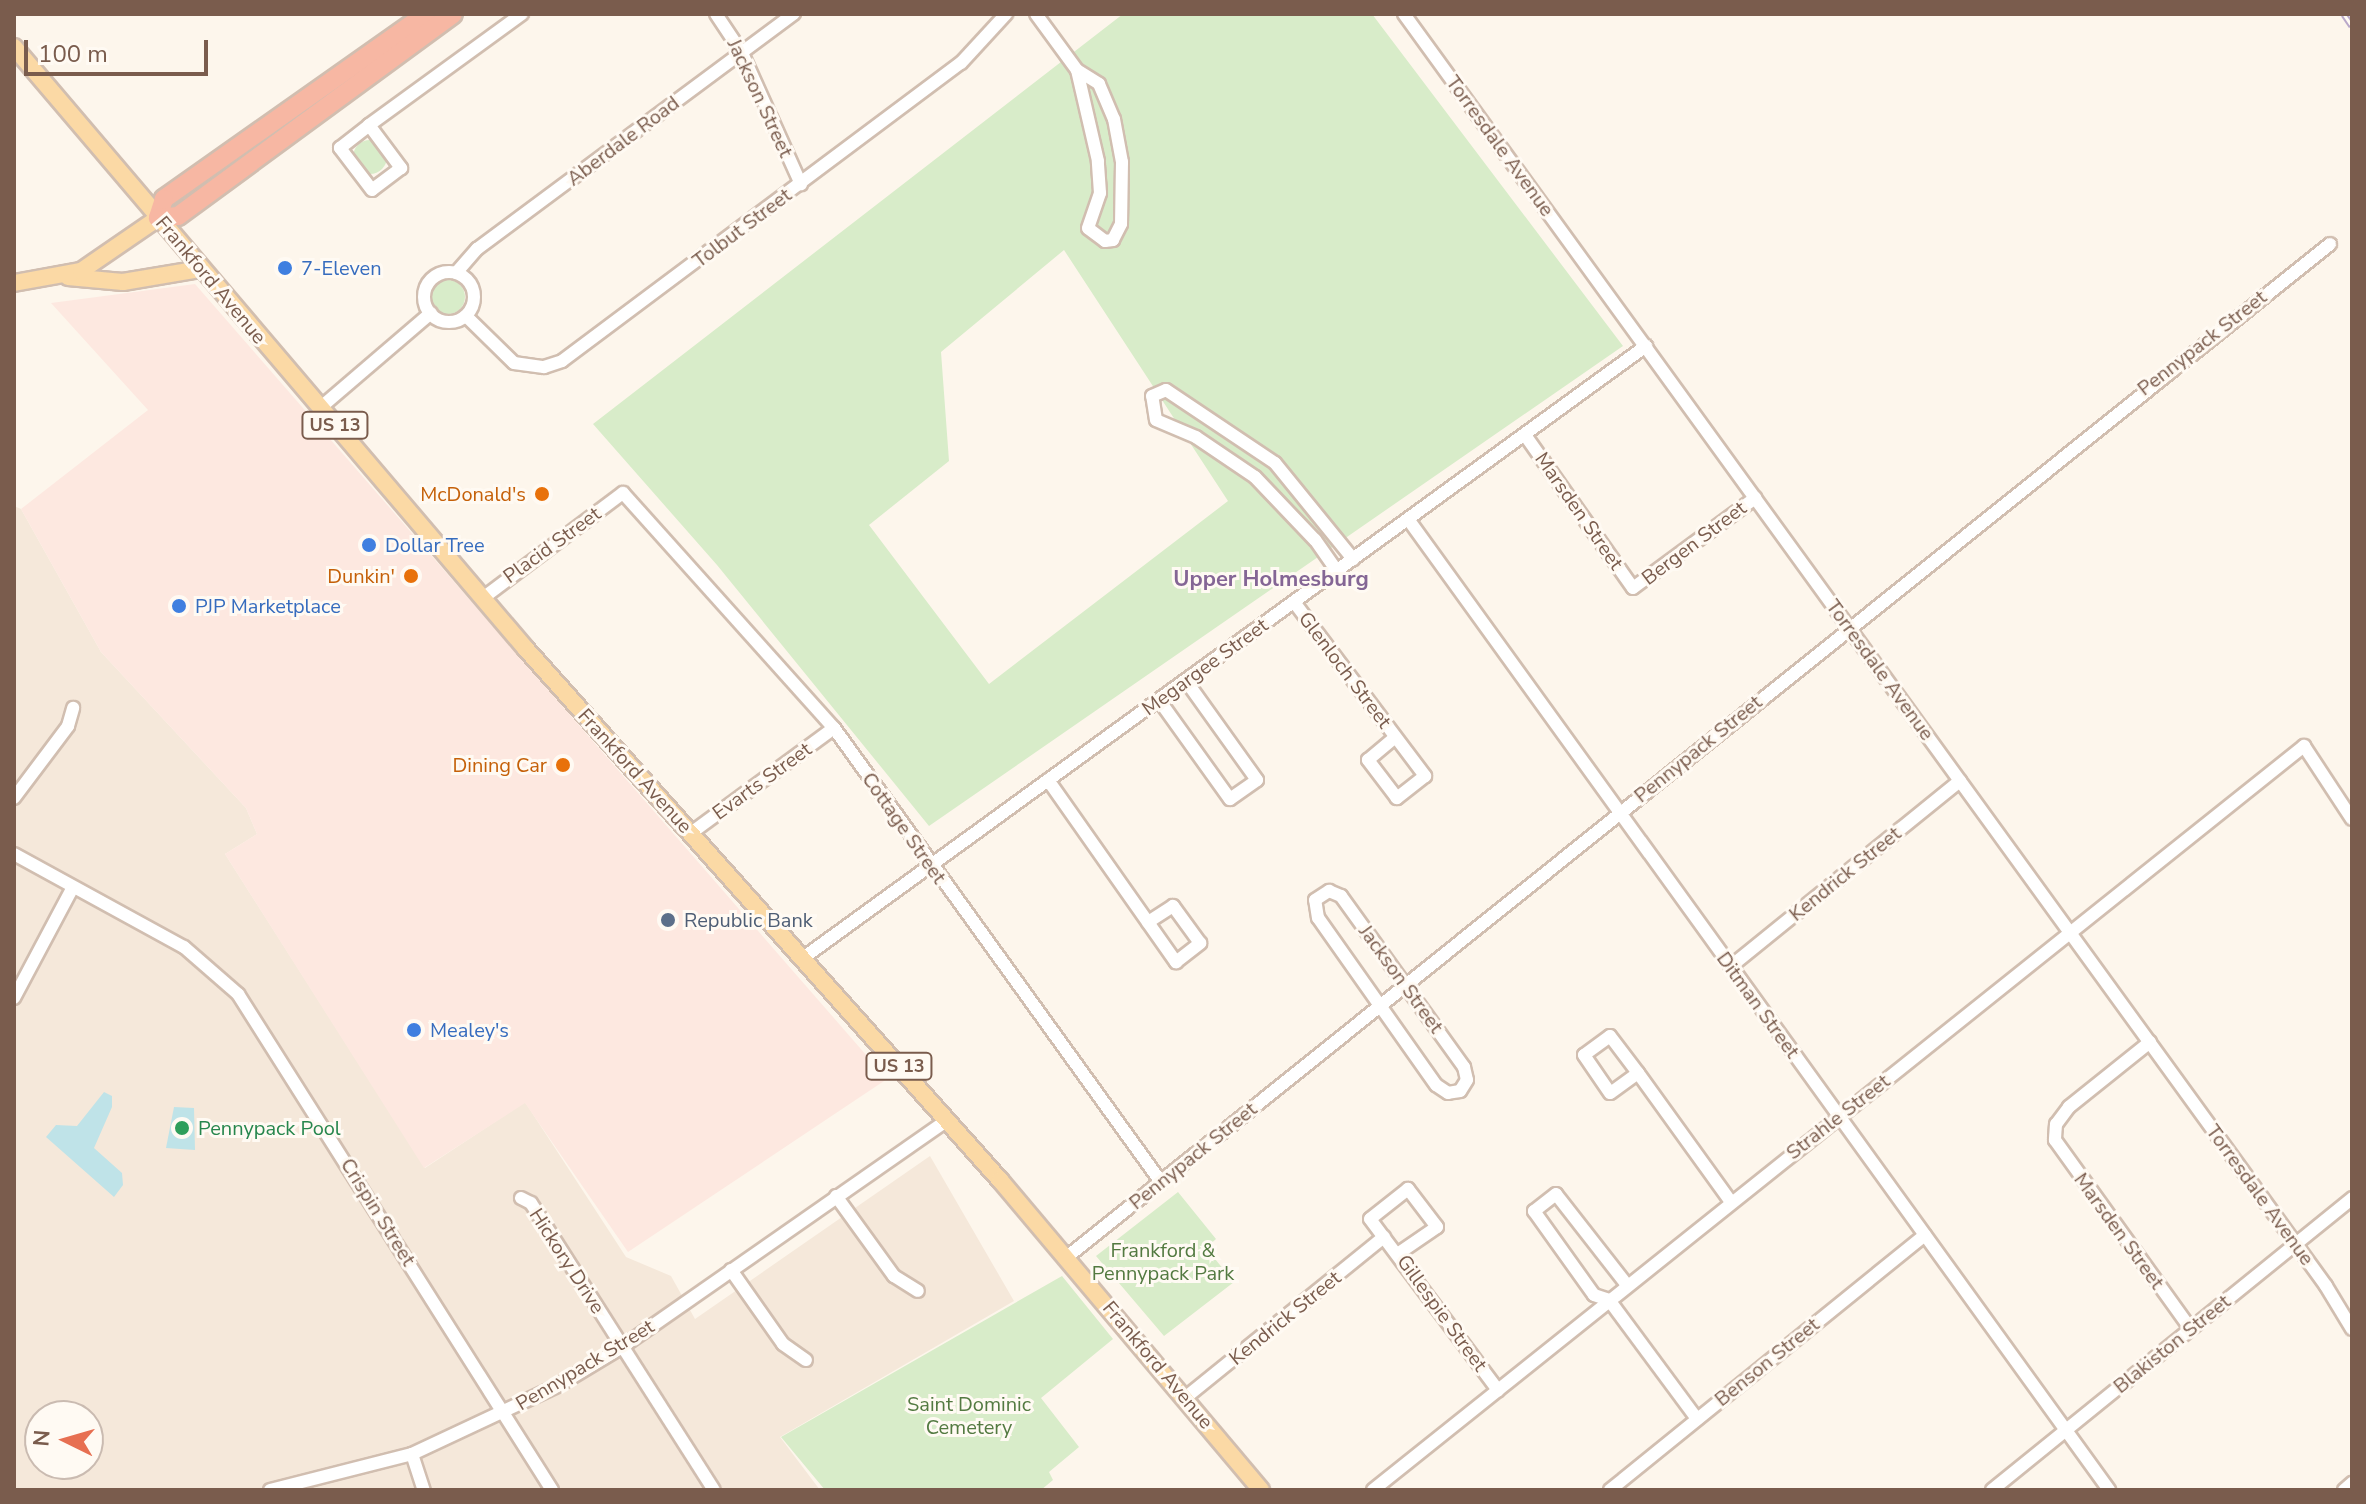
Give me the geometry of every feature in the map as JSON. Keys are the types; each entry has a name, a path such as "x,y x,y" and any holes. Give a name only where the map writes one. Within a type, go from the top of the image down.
{"highway":[{"path":"426,14 164,199 158,218 178,216 453,14"}],"main road":[{"name":"Frankford Avenue","path":"14,47 483,598 1067,1257 1261,1490"},
{"path":"14,283 59,276 91,266 158,218"},
{"path":"59,276 123,282 201,269"}],"street":[{"path":"369,125 401,168 372,190 340,148 369,125 522,14"},
{"name":"Jackson Street","path":"716,14 742,53 801,184"},
{"name":"Aberdale Road","path":"456,273 477,249 794,14"},
{"name":"Tolbut Street","path":"466,316 514,363 544,367 562,361 961,63 1006,14"},
{"path":"1036,14 1077,70 1097,138 1100,193 1088,228 1095,237 1113,240 1121,224 1118,138 1099,84 1077,70"},
{"name":"Torresdale Avenue","path":"1404,14 2150,1042 2352,1329"},
{"name":"Pennypack Street","path":"1067,1257 2330,244"},
{"path":"456,273 474,291 466,316 447,322 431,313 426,288 438,275 456,273"},
{"path":"320,408 431,313"},
{"name":"Megargee Street","path":"803,958 1646,346"},
{"path":"1337,571 1315,540 1255,477 1196,437 1156,420 1152,396 1166,390 1264,454 1301,489 1353,559"},
{"name":"Marsden Street","path":"1525,435 1633,588"},
{"name":"Placid Street","path":"483,598 623,493"},
{"name":"Cottage Street","path":"623,493 834,728 1161,1182"},
{"name":"Bergen Street","path":"1633,588 1755,498"},
{"name":"Ditman Street","path":"1408,519 2109,1490"},
{"name":"Glenloch Street","path":"1294,602 1425,776 1397,798 1368,760 1395,737"},
{"path":"1159,700 1230,799 1257,780 1186,681"},
{"path":"14,798 68,726 73,708"},
{"name":"Evarts Street","path":"691,833 834,728"},
{"name":"Strahle Street","path":"1373,1490 2304,746 2352,819"},
{"path":"1048,780 1176,962 1200,943 1173,906 1148,922"},
{"name":"Kendrick Street","path":"1730,967 1960,781"},
{"name":"Crispin Street","path":"14,854 72,889 184,947 238,994 552,1490"},
{"path":"14,998 72,889"},
{"name":"Jackson Street","path":"1320,893 1341,896 1405,985 1464,1067 1467,1080 1460,1091 1440,1088 1379,1006 1316,914 1320,893"},
{"path":"1638,1073 1610,1093 1584,1055 1610,1036 1638,1073 1731,1202"},
{"name":"Marsden Street","path":"2150,1042 2061,1116 2055,1130 2060,1150 2191,1329"},
{"name":"Pennypack Street","path":"270,1490 412,1454 505,1412 622,1347 947,1120"},
{"path":"1384,1237 1370,1219 1408,1189 1437,1227 1399,1253"},
{"path":"1627,1285 1556,1194 1534,1211 1594,1295 1609,1300 1697,1419"},
{"path":"836,1196 894,1276 918,1291"},
{"name":"Hickory Drive","path":"521,1198 531,1203 714,1490"},
{"name":"Blakiston Street","path":"1992,1490 2352,1198"},
{"name":"Benson Street","path":"1610,1490 1925,1235"},
{"name":"Kendrick Street","path":"1185,1398 1384,1237"},
{"name":"Gillespie Street","path":"1384,1237 1399,1253 1498,1390"},
{"path":"731,1270 783,1344 806,1360"},
{"path":"412,1454 424,1490"},
{"path":"2344,1490 2352,1483"}],"shaded area":[{"path":"195,284 887,1079 628,1252 525,1103 424,1168 225,854 257,834 246,808 101,652 21,509 148,410 51,303"},
{"path":"14,506 21,509 101,652 246,808 257,834 225,854 425,1168 525,1102 626,1257 671,1276 695,1319 930,1156 1014,1301 780,1437 820,1490 14,1490"}],"green space":[{"path":"1123,14 1372,14 1623,346 929,826 717,565 593,424","holes":["1064,250 1228,501 989,684 869,525 949,461 941,352"]},
{"path":"370,140 382,145 387,157 382,169 370,174 358,169 353,157 358,145"},
{"path":"448,280 460,285 465,297 460,309 448,314 436,309 431,297 436,285"},
{"name":"Frankford & Pennypack Park","path":"1178,1192 1216,1239 1206,1248 1234,1282 1164,1336 1096,1256"},
{"name":"Saint Dominic Cemetery","path":"1062,1276 1113,1339 1041,1398 1079,1447 1049,1472 1053,1480 1041,1490 825,1490 781,1437"}],"water":[{"path":"104,1092 112,1096 112,1107 94,1148 122,1173 123,1185 114,1197 46,1137 56,1125 77,1126"},
{"name":"Pennypack Pool","path":"174,1107 194,1108 195,1150 166,1148"}],"railway":[{"path":"2344,14 2352,26"}],"place":[{"name":"7-Eleven","path":"285,268"},
{"name":"McDonald's","path":"542,494"},
{"name":"Dollar Tree","path":"369,545"},
{"name":"Dunkin'","path":"411,576"},
{"name":"PJP Marketplace","path":"179,606"},
{"name":"Dining Car","path":"563,765"},
{"name":"Republic Bank","path":"668,920"},
{"name":"Mealey's","path":"414,1030"},
{"name":"Pennypack Pool","path":"182,1128"}],"district":[{"name":"Upper Holmesburg","path":"1271,580"}]}
